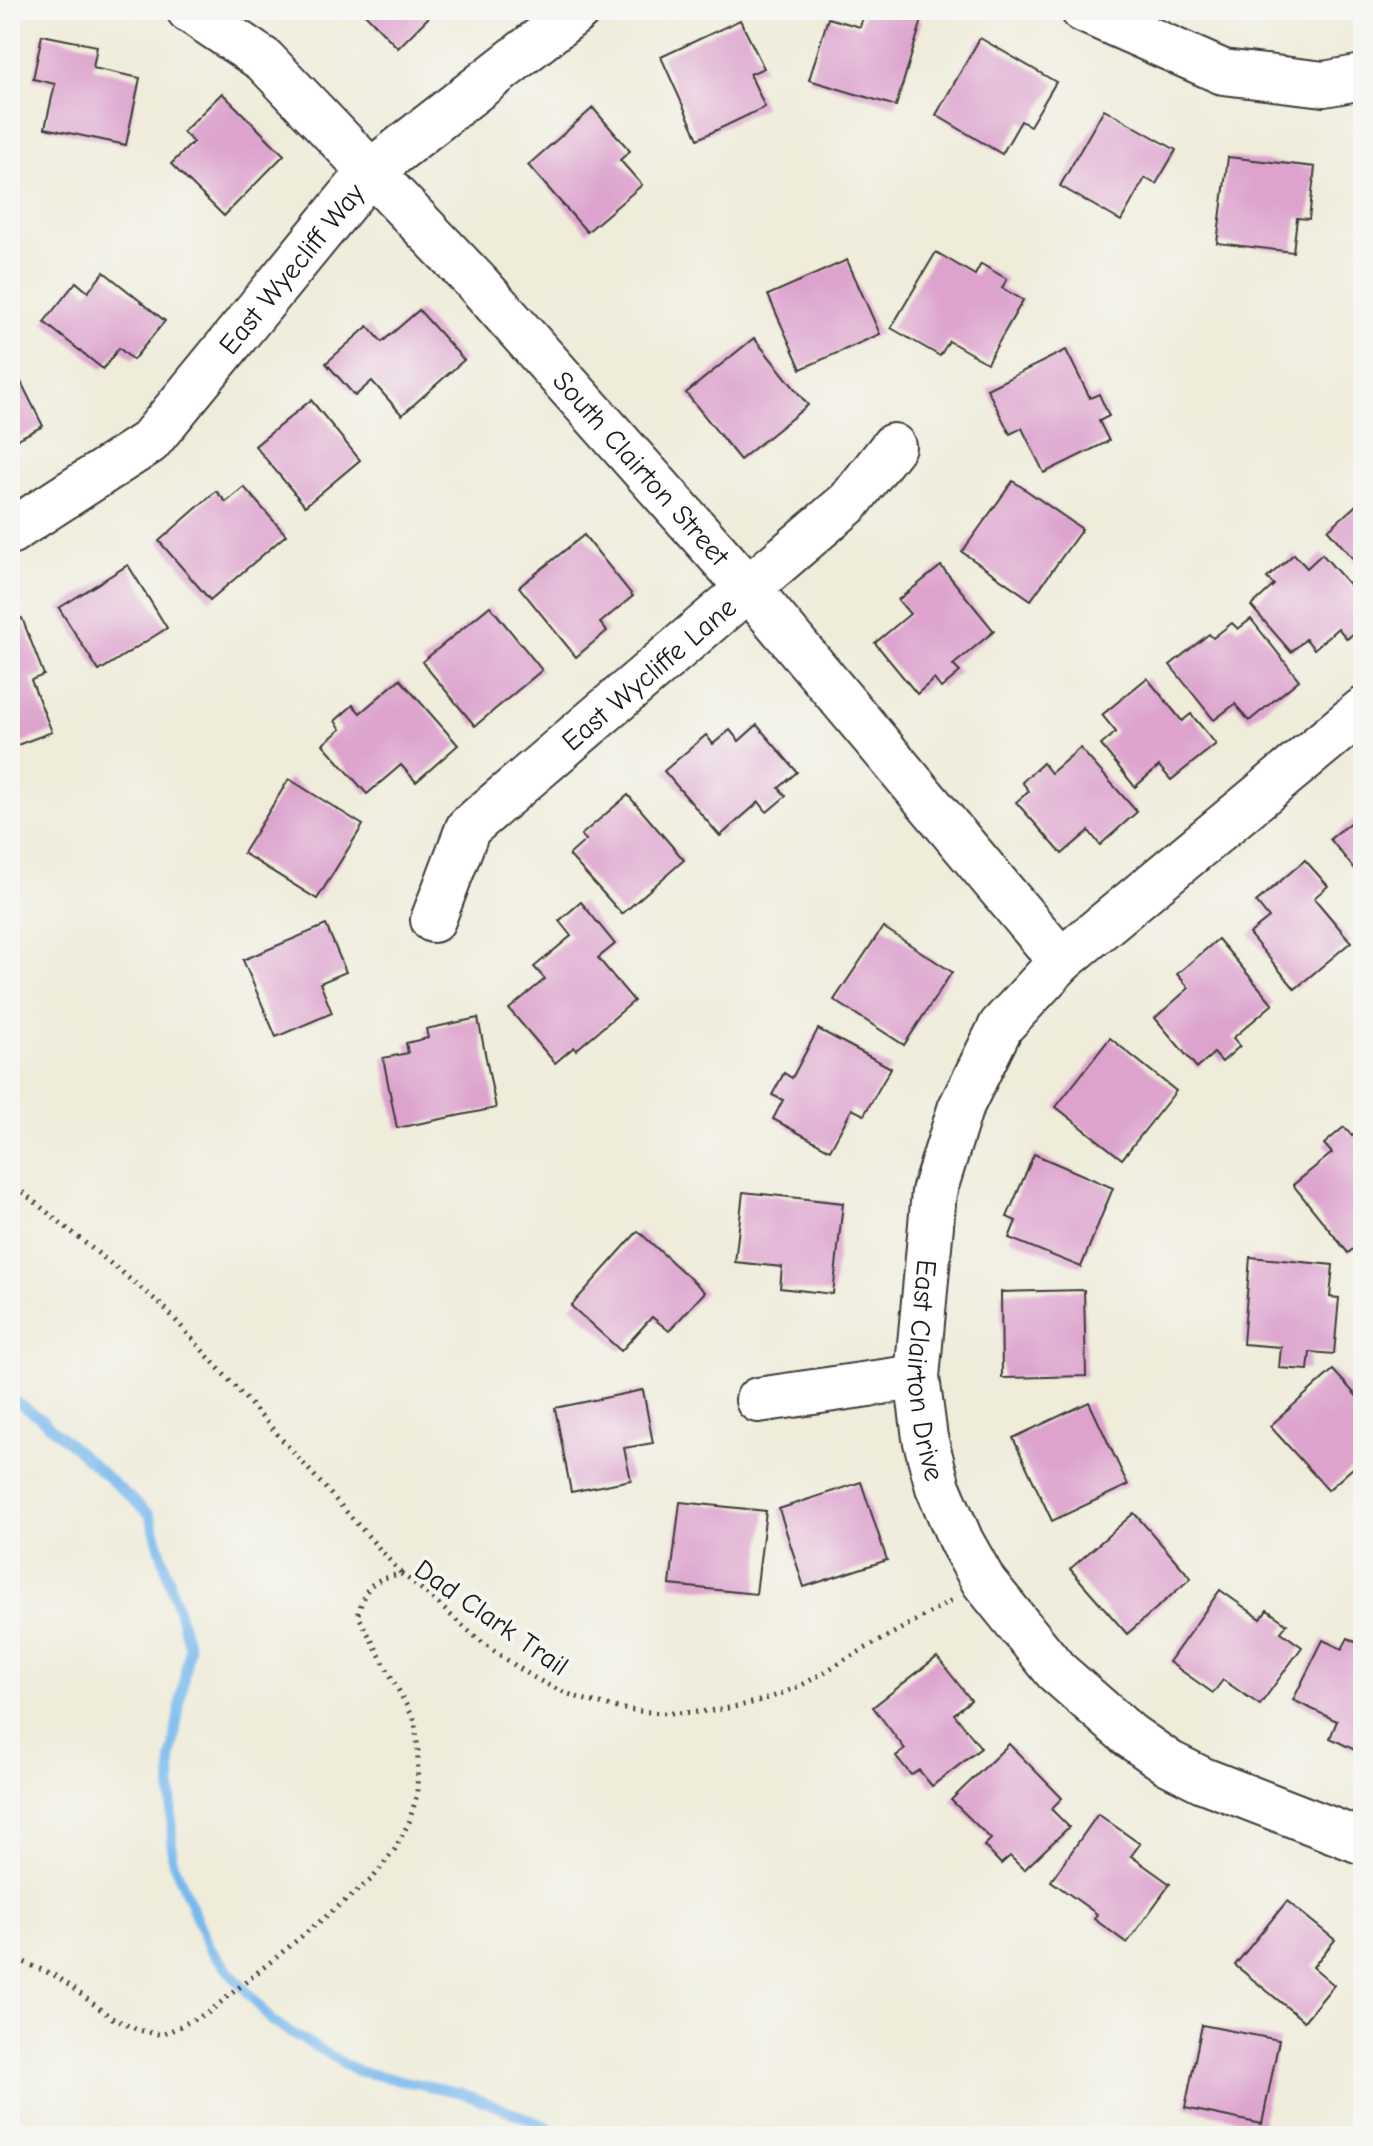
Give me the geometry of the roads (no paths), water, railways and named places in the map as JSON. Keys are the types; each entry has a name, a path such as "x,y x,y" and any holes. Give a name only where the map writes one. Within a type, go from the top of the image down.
{"street":[{"name":"South Clairton Street","path":"189,10 264,60 478,284 749,589 1061,961"},
{"name":"East Wyecliff Way","path":"10,532 149,442 370,172 578,10"},
{"path":"1083,10 1223,72 1324,84 1363,77"},
{"name":"East Wycliffe Lane","path":"433,920 468,828 849,502 893,446"},
{"name":"East Clairton Drive","path":"1363,710 1061,961 1001,1026 960,1109 934,1192 917,1377 925,1438 938,1487 961,1541 984,1582 1056,1671 1129,1735 1169,1763 1203,1780 1363,1842"},
{"path":"758,1400 917,1377"}],"waterway":[{"path":"10,1398 39,1417 150,1515 189,1647 171,1760 172,1859 209,1948 273,2022 357,2071 462,2093 547,2126 557,2136"}]}
